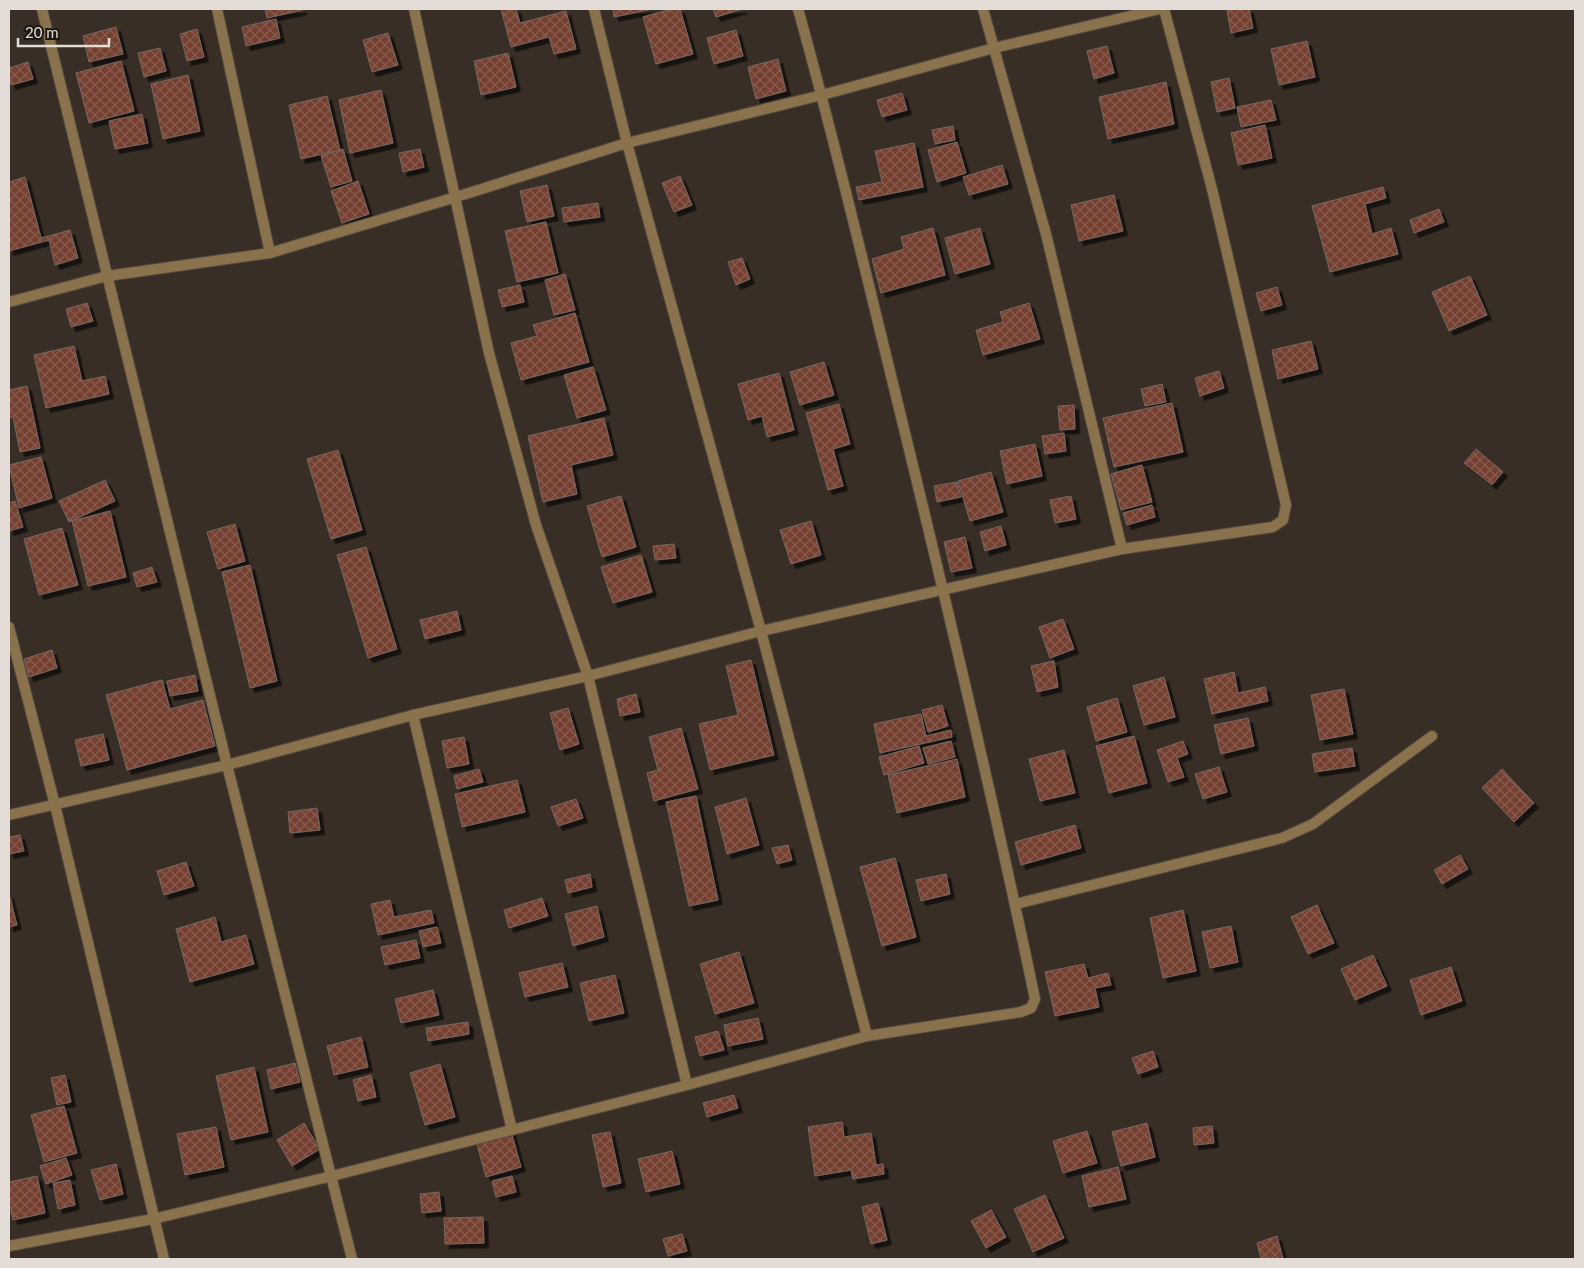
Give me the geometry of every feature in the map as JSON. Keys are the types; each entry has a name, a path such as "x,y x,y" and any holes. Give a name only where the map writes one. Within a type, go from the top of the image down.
{"street":[{"path":"42,9 227,765 352,1259"},
{"path":"217,9 270,253"},
{"path":"414,9 489,353 536,525 588,676 687,1085"},
{"path":"594,9 627,143 760,631 867,1036"},
{"path":"9,1246 153,1219 332,1176 687,1085 867,1036 1021,1012 1031,1008 1035,999 1016,904 944,590 822,95 798,9"},
{"path":"984,9 1046,234 1122,550"},
{"path":"9,302 108,276 270,253 627,143 822,95 994,48 1160,9"},
{"path":"9,815 227,765 412,715 588,676 760,631 1122,550 1273,527 1283,520 1286,505 1212,189 1164,9"},
{"path":"9,627 55,805 164,1259"},
{"path":"412,715 512,1130"},
{"path":"1016,904 1282,838 1313,824 1432,736"}],"building":[{"path":"265,9 302,9 303,10 267,18"},
{"path":"501,9 516,9 520,23 566,11 576,49 554,54 549,37 511,47"},
{"path":"613,9 653,9 614,17"},
{"path":"671,9 680,9 693,54 656,64 643,17"},
{"path":"713,9 743,9 716,17"},
{"path":"1249,9 1253,28 1231,33 1227,11"},
{"path":"276,19 280,38 246,46 242,27"},
{"path":"116,27 123,54 89,62 83,36"},
{"path":"197,29 204,57 187,61 180,34"},
{"path":"736,30 743,56 714,64 707,38"},
{"path":"388,33 398,65 372,72 363,40"},
{"path":"1307,41 1315,77 1279,85 1271,49"},
{"path":"1107,46 1114,73 1094,79 1087,51"},
{"path":"160,48 166,71 144,77 138,53"},
{"path":"508,53 516,87 481,95 474,61"},
{"path":"778,59 786,91 756,99 748,67"},
{"path":"121,61 134,111 89,123 76,73"},
{"path":"28,62 33,79 11,85 9,68"},
{"path":"188,75 200,131 163,139 151,84"},
{"path":"1229,78 1235,108 1217,112 1211,82"},
{"path":"1166,82 1174,124 1108,139 1099,97"},
{"path":"381,90 393,143 350,153 339,100"},
{"path":"902,93 907,110 882,117 877,100"},
{"path":"327,96 340,150 301,159 289,105"},
{"path":"1271,100 1276,120 1241,127 1237,107"},
{"path":"142,114 148,143 115,149 109,121"},
{"path":"1265,125 1272,158 1238,165 1231,133"},
{"path":"953,126 955,140 935,144 932,130"},
{"path":"957,142 966,173 937,182 928,150"},
{"path":"914,143 923,187 859,200 856,187 882,182 875,151"},
{"path":"343,149 352,181 331,187 321,156"},
{"path":"420,149 424,167 403,172 399,153"},
{"path":"1002,165 1008,184 969,195 963,177"},
{"path":"680,176 692,205 674,212 662,183"},
{"path":"25,177 41,238 70,230 78,258 55,265 49,240 9,251 9,182"},
{"path":"358,181 369,214 342,223 331,191"},
{"path":"547,185 554,216 527,222 520,191"},
{"path":"1383,187 1386,198 1365,204 1372,234 1391,228 1398,254 1330,272 1312,206"},
{"path":"1114,195 1123,231 1079,241 1071,205"},
{"path":"598,203 600,217 564,222 562,208"},
{"path":"1439,209 1444,222 1414,233 1410,220"},
{"path":"546,222 558,273 517,282 505,231"},
{"path":"933,228 945,275 881,293 872,259 904,249 901,237"},
{"path":"980,228 990,264 955,274 945,238"},
{"path":"742,258 750,279 736,285 728,262"},
{"path":"565,274 575,310 554,315 545,280"},
{"path":"1470,276 1487,315 1449,331 1432,292"},
{"path":"520,285 524,302 502,307 498,290"},
{"path":"1277,287 1282,305 1261,311 1256,293"},
{"path":"87,303 93,321 71,327 66,309"},
{"path":"1029,303 1040,339 983,355 976,330 1003,322 1000,312"},
{"path":"575,313 589,362 521,380 511,343 537,336 533,325"},
{"path":"1311,341 1318,369 1278,379 1272,350"},
{"path":"74,346 82,381 105,376 109,394 46,408 34,355"},
{"path":"824,362 834,395 800,405 790,372"},
{"path":"593,367 606,410 577,418 564,375"},
{"path":"1219,371 1224,388 1200,396 1195,378"},
{"path":"779,373 794,430 767,437 762,416 748,420 738,384"},
{"path":"1162,384 1166,402 1145,406 1141,389"},
{"path":"27,386 40,448 20,452 13,417 9,418 9,390"},
{"path":"1172,403 1183,452 1114,467 1103,418"},
{"path":"839,404 850,444 833,449 843,486 828,490 806,413"},
{"path":"1074,405 1075,429 1060,430 1058,406"},
{"path":"604,418 613,455 571,465 577,494 543,502 528,436"},
{"path":"1064,433 1066,451 1045,454 1042,436"},
{"path":"1035,444 1042,476 1007,484 1000,451"},
{"path":"1476,449 1503,472 1492,485 1464,463"},
{"path":"338,450 362,530 331,539 307,459"},
{"path":"41,457 52,498 19,508 9,465"},
{"path":"1142,465 1152,502 1121,510 1111,474"},
{"path":"991,472 1003,512 970,521 958,481"},
{"path":"105,480 115,501 69,522 59,501"},
{"path":"957,482 961,497 937,502 934,486"},
{"path":"621,496 636,547 602,557 587,506"},
{"path":"1071,496 1076,519 1055,523 1050,500"},
{"path":"15,501 23,527 9,531 9,503"},
{"path":"1152,505 1155,517 1127,525 1123,513"},
{"path":"110,511 126,577 88,586 72,521"},
{"path":"811,521 821,555 791,564 780,530"},
{"path":"235,524 245,561 218,569 207,532"},
{"path":"1001,526 1006,545 985,551 980,532"},
{"path":"62,528 78,585 39,595 24,539"},
{"path":"965,537 972,568 951,572 944,542"},
{"path":"674,544 676,558 655,560 653,546"},
{"path":"366,547 397,649 368,658 337,555"},
{"path":"641,555 652,592 613,603 601,567"},
{"path":"250,565 277,681 250,688 222,572"},
{"path":"152,567 157,582 137,587 133,573"},
{"path":"457,611 461,630 425,639 420,620"},
{"path":"1063,619 1074,649 1050,658 1039,627"},
{"path":"52,650 57,668 29,677 24,659"},
{"path":"751,660 774,755 710,770 699,724 738,715 726,666"},
{"path":"1054,661 1058,687 1037,692 1031,666"},
{"path":"1234,672 1238,693 1265,687 1268,701 1212,714 1204,679"},
{"path":"195,675 198,691 170,696 167,681"},
{"path":"1164,677 1175,717 1144,725 1133,686"},
{"path":"162,680 170,709 203,700 215,746 127,770 106,695"},
{"path":"1344,689 1353,734 1320,740 1311,695"},
{"path":"636,694 640,712 620,716 617,699"},
{"path":"1117,698 1127,732 1096,741 1087,707"},
{"path":"942,705 948,726 928,732 922,710"},
{"path":"568,708 579,744 560,750 550,713"},
{"path":"921,714 926,736 951,730 952,737 880,753 874,724"},
{"path":"1248,718 1254,746 1221,754 1214,725"},
{"path":"681,728 698,789 654,801 647,773 658,770 649,737"},
{"path":"103,734 109,760 81,766 75,740"},
{"path":"1134,736 1147,783 1109,793 1096,746"},
{"path":"464,737 469,764 447,768 442,741"},
{"path":"951,741 955,757 928,764 923,748"},
{"path":"1183,741 1188,754 1177,758 1184,777 1168,782 1157,750"},
{"path":"919,746 924,763 884,775 879,757"},
{"path":"1352,748 1355,766 1315,772 1312,754"},
{"path":"1064,750 1075,793 1040,801 1029,759"},
{"path":"957,759 965,797 897,813 888,775"},
{"path":"1219,767 1227,792 1203,799 1195,774"},
{"path":"479,769 483,782 457,789 454,776"},
{"path":"1502,769 1534,803 1514,822 1482,788"},
{"path":"517,780 525,812 462,827 455,794"},
{"path":"696,796 718,900 689,906 666,802"},
{"path":"746,798 759,845 727,854 715,807"},
{"path":"576,799 583,818 558,826 551,807"},
{"path":"317,808 320,830 290,833 288,812"},
{"path":"1075,825 1081,848 1021,865 1015,842"},
{"path":"20,835 24,851 9,854 9,837"},
{"path":"788,845 792,860 777,864 772,848"},
{"path":"1460,855 1468,869 1442,884 1434,870"},
{"path":"895,858 916,937 882,946 860,867"},
{"path":"186,862 194,886 164,895 157,871"},
{"path":"590,874 592,887 568,893 565,880"},
{"path":"946,874 950,894 921,901 916,880"},
{"path":"9,894 17,925 9,927"},
{"path":"542,898 548,916 509,928 504,910"},
{"path":"390,900 394,917 431,910 434,923 378,935 371,904"},
{"path":"1317,905 1334,943 1308,954 1291,917"},
{"path":"597,906 604,937 573,946 565,914"},
{"path":"1183,910 1196,971 1163,978 1150,918"},
{"path":"215,917 221,942 246,935 254,964 190,982 176,929"},
{"path":"1231,926 1238,962 1210,968 1202,932"},
{"path":"437,927 441,943 423,947 419,931"},
{"path":"416,940 420,958 385,965 381,947"},
{"path":"739,952 754,1003 715,1014 700,964"},
{"path":"1373,955 1387,986 1355,1000 1341,969"},
{"path":"562,963 568,987 525,997 519,973"},
{"path":"1084,964 1088,978 1108,973 1111,985 1095,988 1099,1007 1055,1016 1045,972"},
{"path":"1451,967 1462,1001 1421,1015 1410,980"},
{"path":"615,975 624,1013 589,1021 580,983"},
{"path":"433,990 439,1015 401,1023 395,999"},
{"path":"758,1018 763,1039 728,1046 724,1025"},
{"path":"468,1022 469,1034 428,1041 426,1028"},
{"path":"718,1031 724,1050 700,1056 695,1037"},
{"path":"361,1037 368,1067 334,1075 327,1046"},
{"path":"1153,1051 1158,1067 1138,1074 1132,1058"},
{"path":"295,1063 300,1082 271,1089 267,1070"},
{"path":"440,1064 455,1117 425,1125 410,1073"},
{"path":"254,1067 268,1132 231,1140 216,1076"},
{"path":"65,1075 71,1102 57,1105 51,1078"},
{"path":"371,1075 376,1097 358,1101 353,1080"},
{"path":"734,1095 738,1108 707,1117 703,1103"},
{"path":"64,1106 77,1153 44,1162 31,1115"},
{"path":"842,1122 844,1137 871,1133 876,1165 883,1164 884,1174 853,1179 851,1170 815,1176 808,1127"},
{"path":"304,1123 320,1149 292,1166 277,1140"},
{"path":"1147,1123 1155,1157 1121,1166 1112,1132"},
{"path":"1212,1126 1214,1143 1194,1145 1193,1128"},
{"path":"216,1127 224,1167 185,1175 177,1134"},
{"path":"511,1131 521,1167 486,1177 476,1141"},
{"path":"1087,1131 1097,1163 1063,1173 1053,1141"},
{"path":"610,1132 621,1183 603,1187 592,1135"},
{"path":"672,1151 680,1184 646,1192 638,1159"},
{"path":"66,1158 72,1175 46,1184 40,1166"},
{"path":"116,1164 123,1194 100,1200 91,1170"},
{"path":"1118,1167 1126,1199 1089,1207 1082,1176"},
{"path":"37,1176 45,1213 13,1220 9,1202 9,1182"},
{"path":"512,1176 516,1192 496,1197 492,1181"},
{"path":"70,1180 75,1205 58,1209 53,1183"},
{"path":"439,1192 441,1211 422,1213 420,1194"},
{"path":"1045,1195 1064,1238 1033,1252 1014,1209"},
{"path":"878,1203 887,1240 871,1244 862,1207"},
{"path":"991,1210 1006,1237 986,1248 971,1221"},
{"path":"483,1217 484,1243 445,1244 444,1218"},
{"path":"682,1234 687,1251 668,1256 663,1239"},
{"path":"1277,1236 1283,1259 1261,1259 1257,1243"}]}
